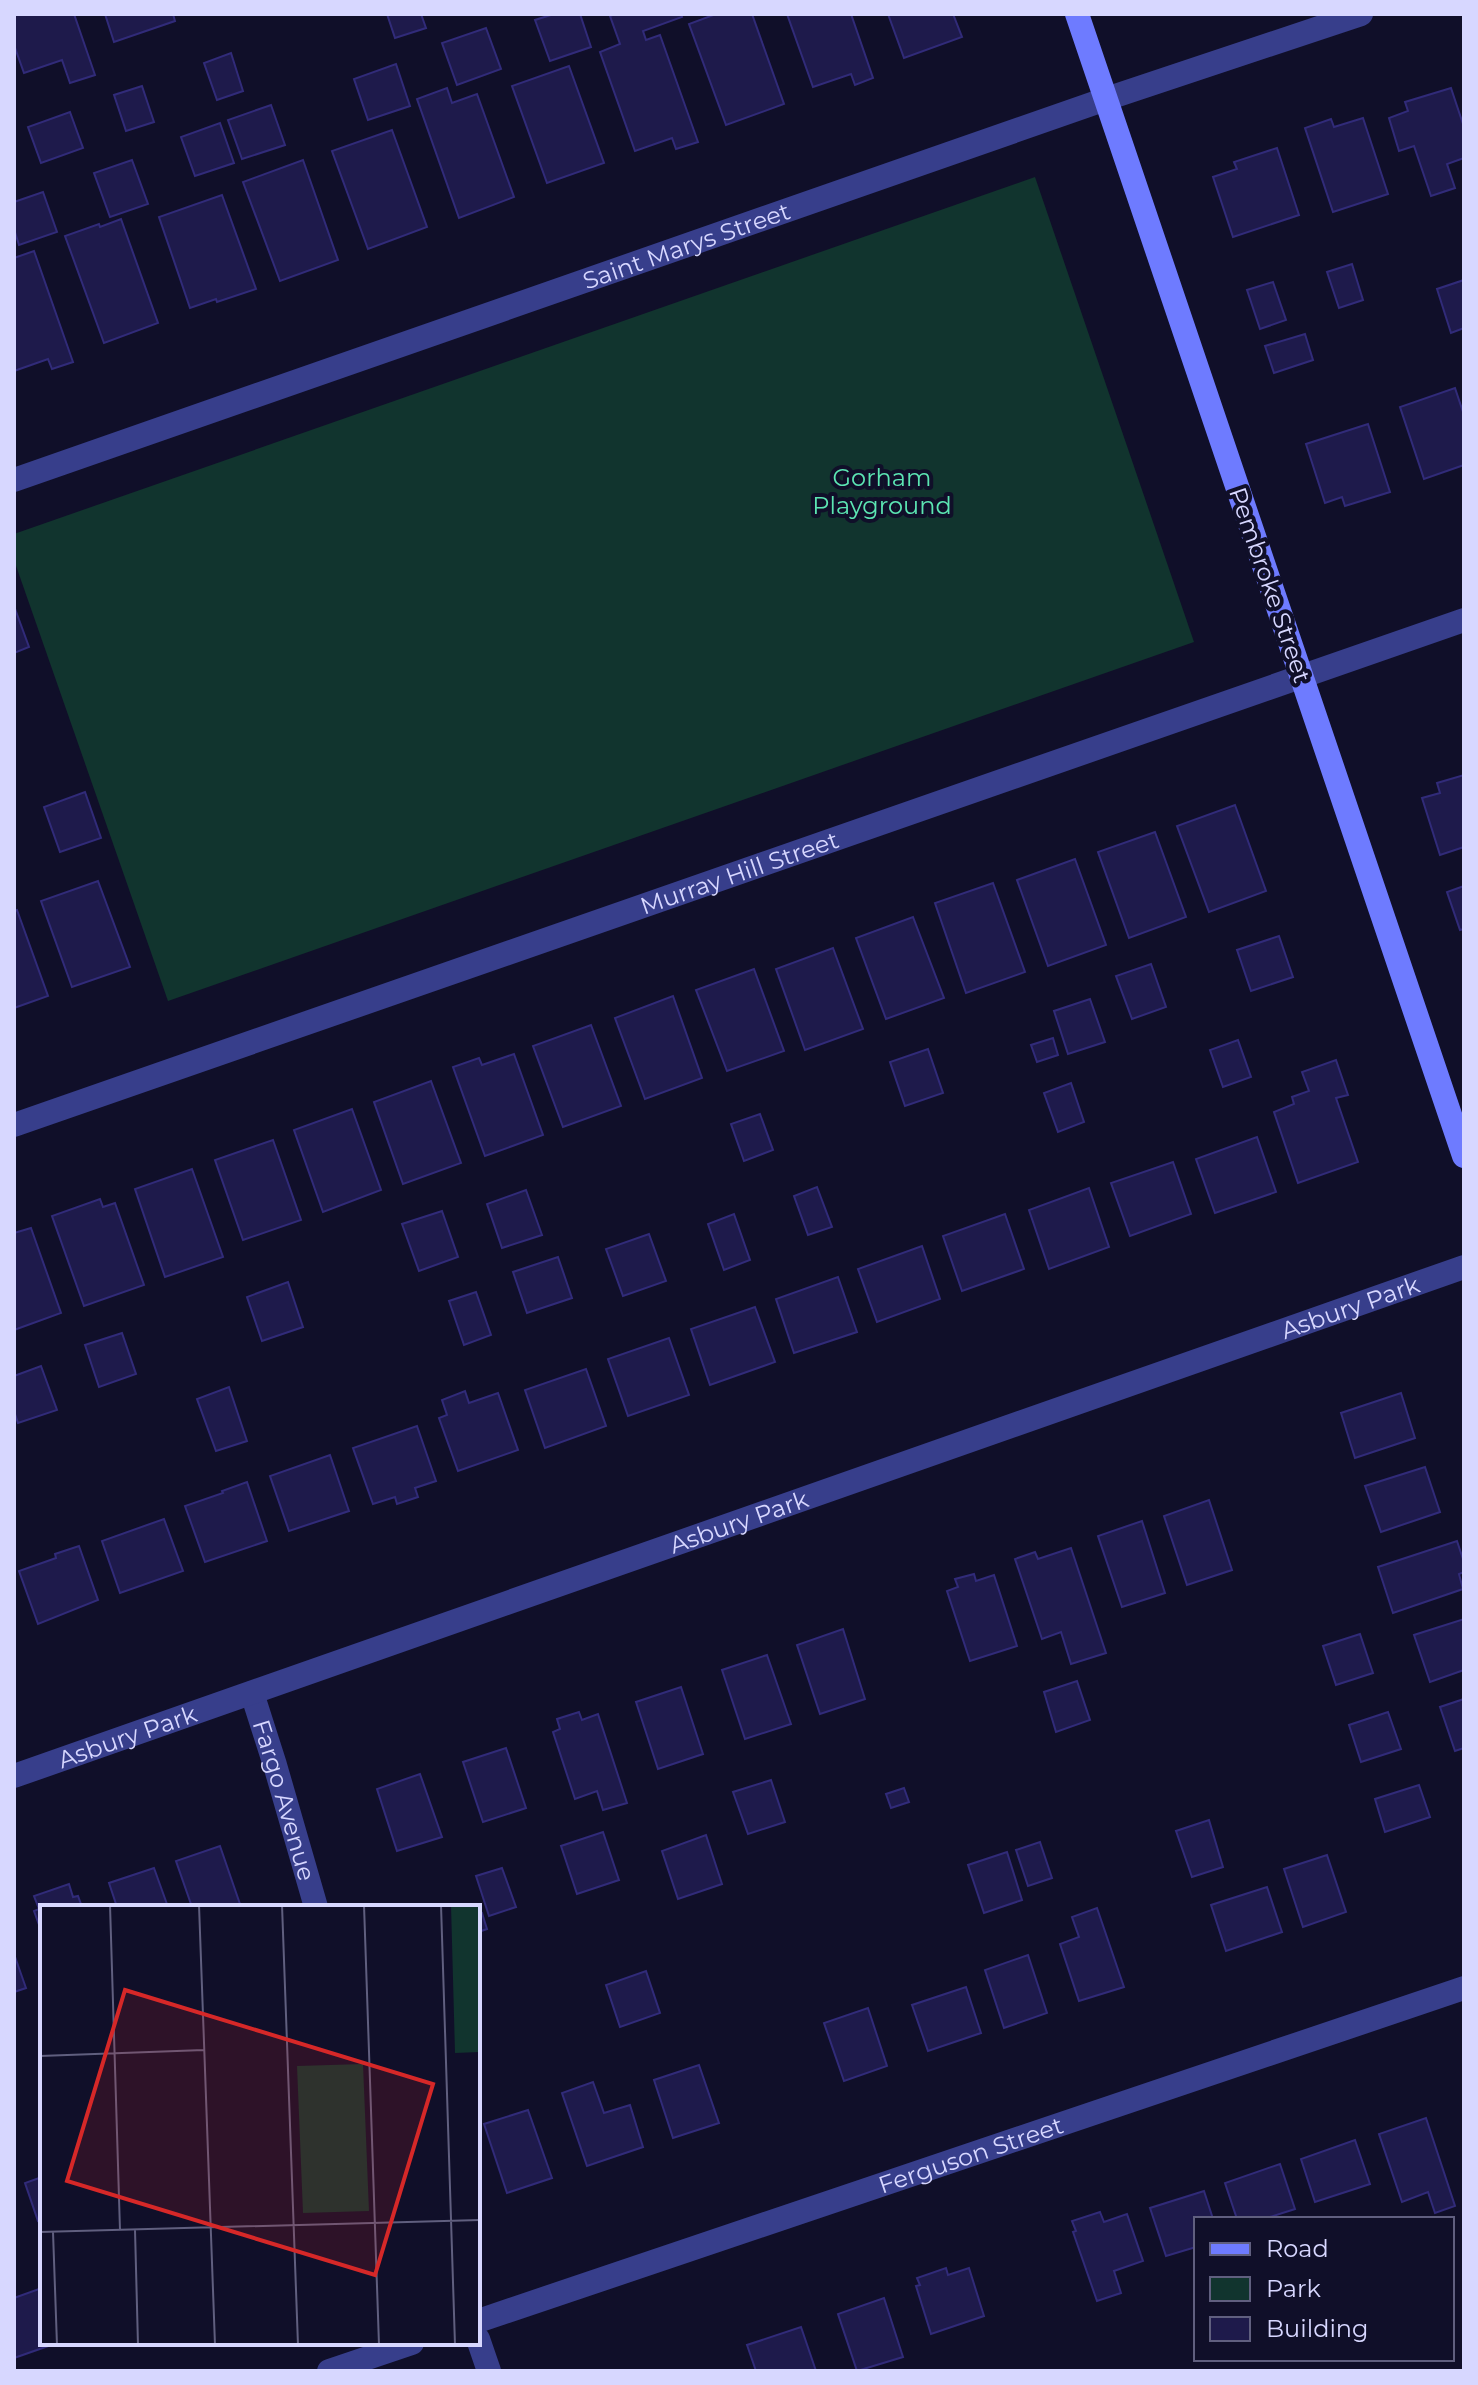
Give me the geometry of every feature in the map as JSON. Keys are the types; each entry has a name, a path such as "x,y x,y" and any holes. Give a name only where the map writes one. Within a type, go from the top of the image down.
{"street":[{"name":"Pembroke Street","path":"1077,14 1464,1156"},
{"name":"Saint Marys Street","path":"14,480 1106,99 1361,14"},
{"name":"Murray Hill Street","path":"14,1125 1464,620"},
{"name":"Asbury Park","path":"14,1776 1464,1267"},
{"name":"Fargo Avenue","path":"252,1693 315,1905"},
{"name":"Ferguson Street","path":"480,2320 1464,1988"},
{"path":"329,2371 406,2345"},
{"path":"480,2345 489,2371"}],"green space":[{"name":"Gorham Playground","path":"1035,177 1194,642 168,1001 14,560 14,534"}],"building":[{"path":"14,14 74,14 95,75 70,83 62,60 24,73 14,45"},
{"path":"105,14 173,14 175,21 114,42"},
{"path":"387,14 421,14 426,28 395,38"},
{"path":"554,14 580,14 591,47 550,61 535,20"},
{"path":"681,14 682,17 643,31 646,40 660,35 698,142 676,149 672,138 635,151 600,52 620,44 610,16"},
{"path":"716,14 752,14 784,104 726,125 689,24"},
{"path":"787,14 851,14 873,78 855,85 851,74 813,87"},
{"path":"888,14 953,14 962,37 904,58"},
{"path":"486,28 501,69 457,85 442,43"},
{"path":"231,53 243,91 217,100 204,63"},
{"path":"396,64 410,106 368,120 354,79"},
{"path":"569,66 604,163 547,183 512,86"},
{"path":"142,86 154,122 126,131 114,95"},
{"path":"447,88 452,103 477,94 514,197 459,218 417,99"},
{"path":"1451,88 1464,127 1464,158 1447,164 1455,188 1431,196 1414,146 1399,151 1389,118 1408,111 1405,102"},
{"path":"271,105 285,145 242,159 228,120"},
{"path":"70,112 83,148 41,163 28,127"},
{"path":"1363,118 1388,194 1333,212 1305,128 1331,119 1334,127"},
{"path":"220,123 234,163 195,176 181,137"},
{"path":"392,130 427,227 368,249 332,151"},
{"path":"1277,148 1299,215 1233,237 1213,177 1237,169 1234,162"},
{"path":"132,160 148,204 110,217 94,173"},
{"path":"303,160 338,260 280,281 243,182"},
{"path":"43,192 57,232 19,245 14,229 14,202"},
{"path":"222,195 256,289 190,308 159,217"},
{"path":"121,219 158,323 104,343 65,236"},
{"path":"34,251 73,362 52,369 48,359 14,371 14,258"},
{"path":"1352,264 1363,300 1339,308 1327,272"},
{"path":"1464,280 1464,328 1451,333 1437,289"},
{"path":"1273,282 1286,320 1260,329 1247,290"},
{"path":"1305,334 1313,360 1274,373 1265,346"},
{"path":"1455,388 1464,415 1464,465 1424,479 1400,407"},
{"path":"1368,424 1390,492 1345,506 1342,497 1325,503 1306,444"},
{"path":"14,606 29,647 14,653"},
{"path":"1464,775 1464,847 1440,855 1422,798 1440,793 1437,783"},
{"path":"85,792 101,838 60,852 44,807"},
{"path":"1235,805 1266,891 1209,912 1177,826"},
{"path":"1155,832 1186,917 1129,938 1098,852"},
{"path":"1075,859 1106,945 1048,966 1017,880"},
{"path":"98,881 130,967 72,987 41,901"},
{"path":"993,883 1025,972 966,993 935,903"},
{"path":"1464,886 1464,929 1460,930 1447,892"},
{"path":"17,910 48,996 14,1008 14,911"},
{"path":"913,917 944,998 886,1019 856,938"},
{"path":"1279,936 1293,977 1251,991 1237,950"},
{"path":"833,948 863,1029 805,1050 776,969"},
{"path":"1151,964 1166,1007 1132,1019 1116,976"},
{"path":"754,969 784,1051 727,1071 696,990"},
{"path":"673,996 702,1078 645,1099 615,1018"},
{"path":"1090,999 1105,1042 1068,1054 1054,1011"},
{"path":"591,1025 621,1106 563,1127 533,1046"},
{"path":"1053,1038 1058,1055 1037,1062 1031,1045"},
{"path":"1238,1040 1251,1077 1223,1087 1210,1050"},
{"path":"928,1049 943,1093 905,1106 890,1062"},
{"path":"514,1054 543,1135 485,1156 453,1067 479,1058 482,1065"},
{"path":"1336,1060 1348,1095 1336,1098 1358,1162 1298,1183 1274,1112 1294,1104 1292,1097 1309,1091 1302,1072"},
{"path":"431,1081 461,1163 403,1184 374,1102"},
{"path":"1071,1083 1084,1122 1058,1132 1044,1093"},
{"path":"352,1109 381,1190 323,1212 294,1130"},
{"path":"760,1114 773,1150 744,1161 731,1124"},
{"path":"1257,1137 1276,1192 1215,1213 1196,1159"},
{"path":"273,1140 301,1220 243,1240 215,1160"},
{"path":"1173,1162 1191,1214 1130,1236 1111,1183"},
{"path":"192,1169 223,1257 165,1277 135,1189"},
{"path":"817,1187 832,1227 808,1235 794,1196"},
{"path":"1089,1188 1109,1247 1049,1269 1029,1210"},
{"path":"526,1190 542,1235 502,1248 487,1204"},
{"path":"100,1199 103,1207 115,1203 144,1285 84,1306 52,1216"},
{"path":"442,1211 458,1257 419,1271 402,1224"},
{"path":"734,1214 750,1260 724,1270 708,1224"},
{"path":"1005,1214 1024,1269 962,1291 943,1236"},
{"path":"31,1228 61,1313 14,1330 14,1233"},
{"path":"649,1234 666,1281 623,1296 606,1249"},
{"path":"922,1246 940,1299 877,1322 858,1269"},
{"path":"558,1257 572,1298 527,1313 513,1272"},
{"path":"838,1277 857,1332 794,1353 776,1299"},
{"path":"288,1282 303,1327 262,1341 247,1297"},
{"path":"476,1292 491,1335 464,1345 449,1301"},
{"path":"755,1307 775,1362 710,1385 691,1329"},
{"path":"122,1333 136,1374 99,1387 85,1345"},
{"path":"669,1338 689,1395 628,1416 608,1359"},
{"path":"41,1366 57,1410 18,1423 14,1411 14,1376"},
{"path":"586,1369 606,1426 545,1448 525,1390"},
{"path":"229,1387 247,1441 216,1451 197,1399"},
{"path":"465,1391 469,1403 498,1393 518,1450 458,1471 439,1418 447,1415 442,1400"},
{"path":"1401,1393 1415,1438 1355,1458 1341,1413"},
{"path":"417,1426 436,1481 415,1488 418,1497 397,1504 395,1497 373,1504 353,1448"},
{"path":"330,1455 349,1511 289,1531 270,1476"},
{"path":"1425,1467 1440,1512 1381,1532 1365,1486"},
{"path":"247,1482 267,1541 205,1562 185,1506"},
{"path":"1209,1500 1232,1570 1187,1585 1164,1516"},
{"path":"164,1519 183,1571 120,1593 102,1541"},
{"path":"1142,1521 1165,1593 1122,1607 1098,1536"},
{"path":"1457,1541 1464,1562 1464,1572 1459,1574 1463,1589 1393,1613 1378,1567"},
{"path":"79,1546 98,1600 38,1624 19,1571"},
{"path":"1071,1548 1106,1653 1071,1664 1061,1632 1042,1639 1015,1559 1035,1552 1038,1559"},
{"path":"974,1574 976,1581 994,1575 1017,1646 970,1661 947,1591 958,1587 955,1579"},
{"path":"1464,1619 1464,1670 1430,1682 1414,1635"},
{"path":"843,1629 865,1699 820,1714 797,1645"},
{"path":"1360,1634 1373,1673 1336,1685 1323,1646"},
{"path":"767,1655 791,1724 745,1739 722,1670"},
{"path":"1077,1681 1090,1720 1056,1732 1044,1692"},
{"path":"681,1687 703,1754 658,1769 636,1702"},
{"path":"1464,1699 1464,1748 1455,1751 1440,1707"},
{"path":"579,1712 582,1720 598,1714 627,1803 603,1810 597,1791 575,1799 553,1732 560,1729 557,1719"},
{"path":"1388,1712 1401,1749 1361,1762 1349,1725"},
{"path":"506,1748 526,1808 483,1822 463,1762"},
{"path":"420,1774 442,1837 397,1851 377,1789"},
{"path":"771,1780 785,1822 748,1834 733,1792"},
{"path":"1419,1785 1430,1817 1385,1832 1375,1799"},
{"path":"904,1788 909,1802 891,1808 886,1794"},
{"path":"1209,1820 1223,1867 1192,1877 1176,1831"},
{"path":"603,1832 619,1880 577,1894 561,1846"},
{"path":"706,1835 722,1884 678,1899 662,1851"},
{"path":"1040,1842 1052,1878 1028,1886 1016,1850"},
{"path":"220,1846 240,1905 191,1905 176,1861"},
{"path":"1007,1852 1022,1900 984,1913 968,1865"},
{"path":"1327,1855 1346,1912 1303,1927 1284,1869"},
{"path":"154,1868 167,1905 116,1905 109,1883"},
{"path":"502,1868 516,1907 489,1916 476,1876"},
{"path":"69,1884 73,1897 78,1896 81,1905 40,1905 40,1928 34,1911 39,1909 34,1896"},
{"path":"1267,1887 1282,1932 1226,1951 1211,1905"},
{"path":"1097,1908 1124,1987 1079,2001 1060,1944 1079,1937 1072,1917"},
{"path":"480,1914 487,1929 480,1931"},
{"path":"14,1954 26,1988 14,1992"},
{"path":"1028,1955 1047,2013 1004,2028 985,1970"},
{"path":"646,1971 660,2013 620,2027 606,1985"},
{"path":"966,1987 981,2033 928,2051 912,2005"},
{"path":"868,2008 887,2066 844,2081 824,2023"},
{"path":"699,2065 719,2123 673,2138 654,2080"},
{"path":"593,2082 604,2113 630,2105 643,2147 587,2166 562,2093"},
{"path":"528,2110 552,2178 507,2193 484,2124"},
{"path":"1426,2118 1455,2206 1435,2213 1428,2192 1402,2202 1379,2134"},
{"path":"1355,2140 1370,2184 1315,2202 1301,2159"},
{"path":"1280,2164 1295,2209 1270,2217 1236,2217 1225,2183"},
{"path":"40,2178 40,2220 38,2221 25,2183"},
{"path":"1204,2191 1212,2217 1194,2217 1194,2248 1166,2256 1150,2208"},
{"path":"1100,2212 1104,2222 1127,2214 1143,2261 1114,2271 1121,2293 1097,2301 1072,2221"},
{"path":"946,2268 948,2275 969,2268 984,2316 931,2334 916,2286 920,2285 917,2278"},
{"path":"39,2289 40,2345 51,2345 14,2358 14,2298"},
{"path":"884,2298 903,2357 857,2371 838,2314"},
{"path":"801,2327 816,2371 756,2371 747,2345"}]}
